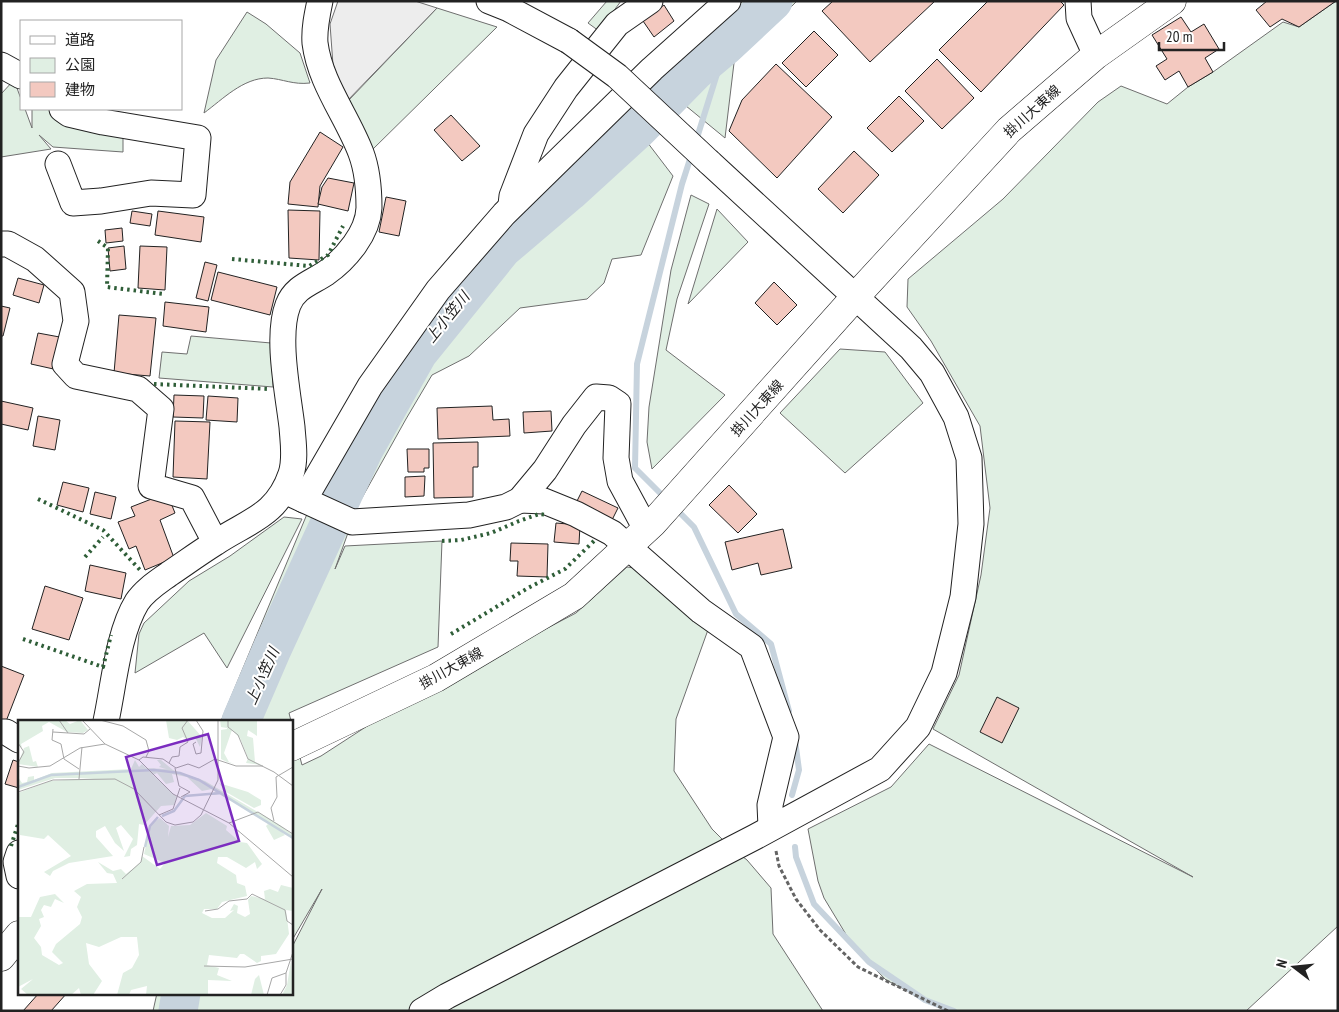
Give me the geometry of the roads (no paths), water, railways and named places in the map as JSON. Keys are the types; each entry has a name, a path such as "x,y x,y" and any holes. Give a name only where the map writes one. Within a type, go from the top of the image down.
{"main road":[{"name":"掛川大東線","path":"292,747 436,678 574,596 642,533 687,486 856,296 1009,130 1096,55 1172,1"},
{"path":"1,957 18,936"}],"street":[{"path":"320,1 316,19 316,44 325,79 361,153 366,173 369,209 359,239 326,272 301,287 289,303 282,323 282,345 294,449 292,472 300,498 352,522 469,515 506,507 520,500 545,470 574,425 596,397 609,398 618,404 616,458 620,481 642,533 701,611 752,647 786,736 770,805 772,827"},
{"path":"422,1011 456,991 880,769 918,727 944,673 963,597 971,524 969,458 956,417 932,373 911,348 617,76 569,42 509,9 489,1"},
{"path":"510,208 512,196 536,134 566,88 616,24 650,1"},
{"path":"106,720 125,630 138,601 152,586 215,542 265,514 300,498 370,386 438,290 510,208 652,68 728,1"},
{"path":"1078,1 1079,18 1096,55"},
{"path":"1,65 20,75"},
{"path":"58,164 72,203 101,201 151,193 193,195 198,138 103,122 69,114 63,110"},
{"path":"1,244 8,244 35,259 72,292 76,321 66,364 76,376 138,389 161,409 152,486 192,498 215,542"},
{"path":"520,500 544,501 576,514 612,533 642,533"},
{"path":"1,732 6,732 18,739"},
{"path":"18,855 16,862 18,871"}],"waterway":[{"name":"上小笠川","path":"241,720 363,451 418,353 502,249 569,192 638,129 695,71 773,1"},
{"path":"696,141 726,45"},
{"path":"665,498 635,468 637,364 682,184 692,153"},
{"path":"674,507 694,527 736,614 771,644 789,711"},
{"path":"792,795 799,770 795,740"},
{"path":"795,847 796,857 814,904 869,962 925,1000 954,1011"},
{"name":"上小笠川","path":"178,1011 181,994"}]}
